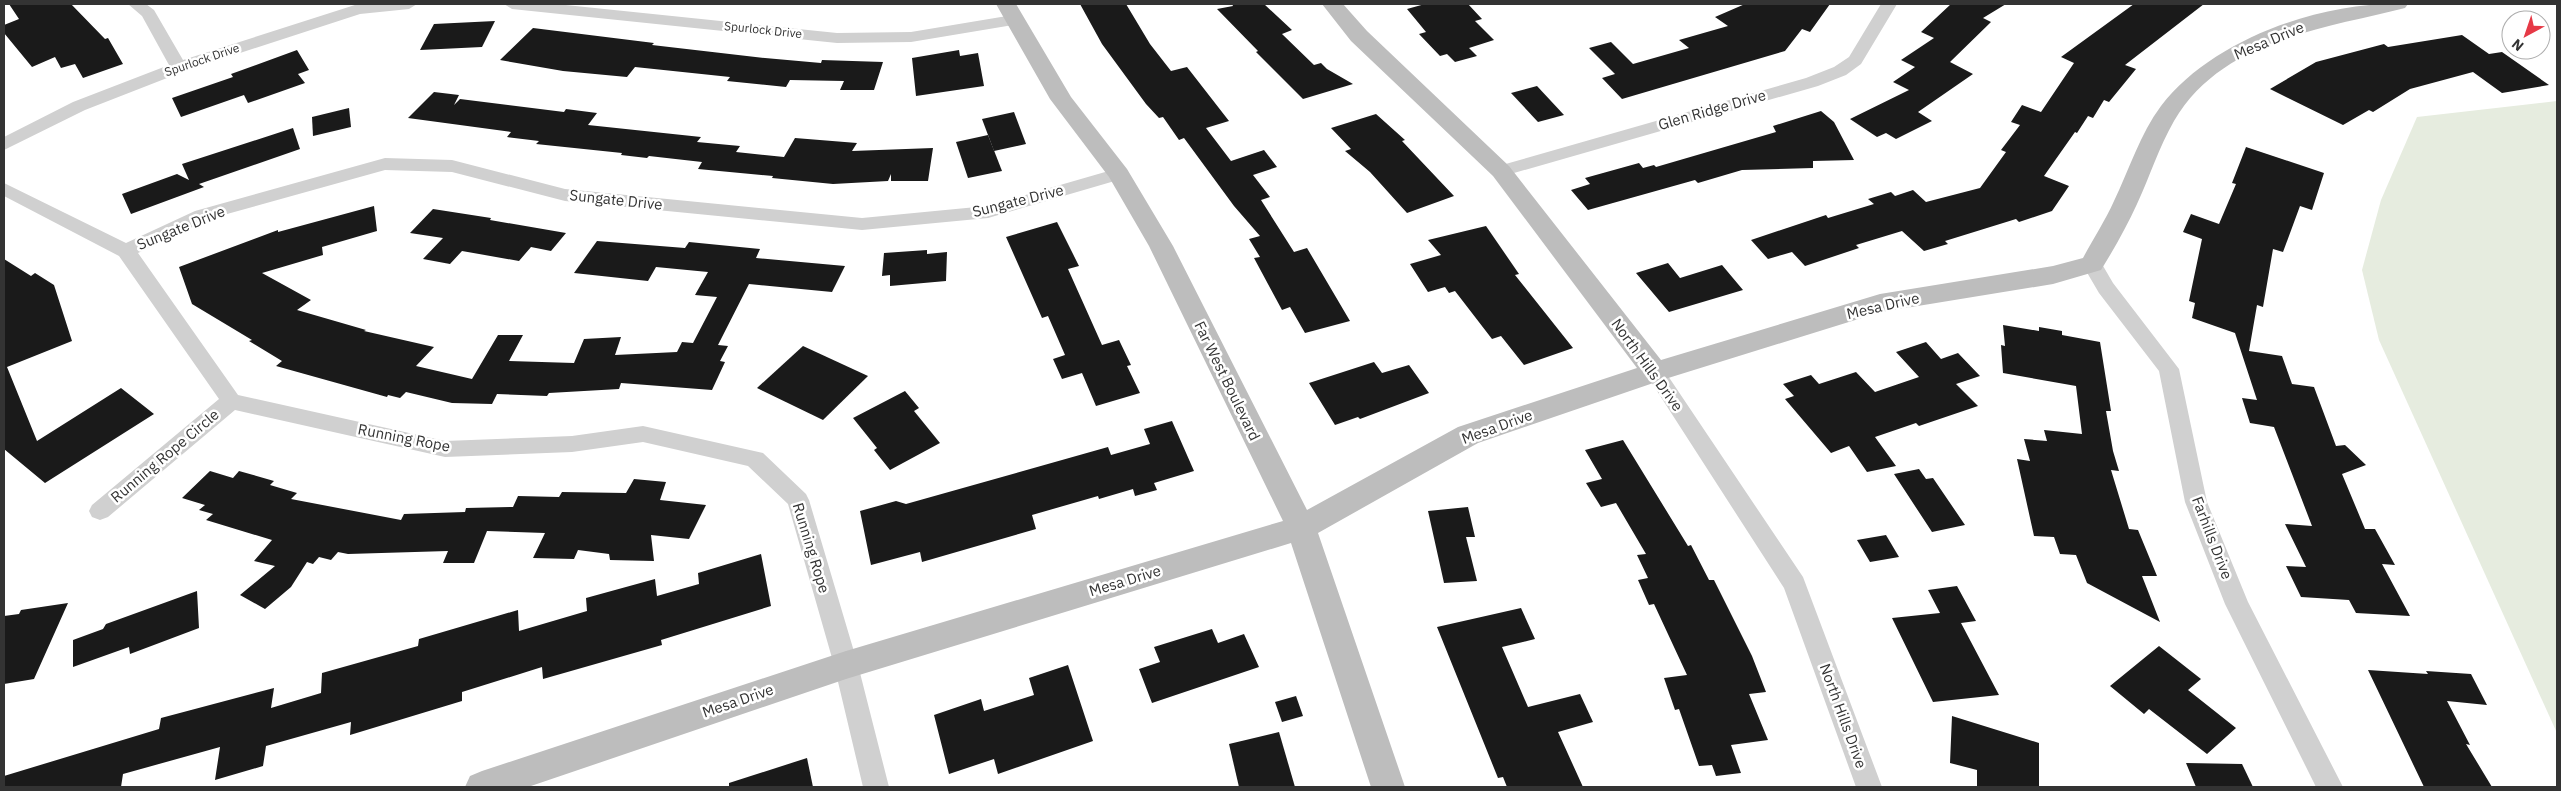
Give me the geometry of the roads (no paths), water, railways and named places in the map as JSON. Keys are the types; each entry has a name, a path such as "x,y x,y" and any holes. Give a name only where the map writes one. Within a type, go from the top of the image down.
{"street":[{"path":"136,4 148,13 179,67"},
{"name":"Spurlock Drive","path":"4,144 79,106 179,67 358,9 409,4"},
{"name":"Spurlock Drive","path":"512,4 837,38 911,37 1009,12"},
{"name":"North Hills Drive","path":"1332,4 1359,36 1501,171 1654,372 1795,584 1869,787"},
{"name":"Glen Ridge Drive","path":"1501,171 1812,82 1840,71 1855,60 1889,4"},
{"name":"Mesa Drive","path":"482,787 846,664 1301,528 1468,435 1654,372 1880,303 2054,275 2092,264 2124,204 2169,110 2194,81 2236,52 2290,28 2354,12 2398,4"},
{"name":"Far West Boulevard","path":"1009,12 1061,99 1119,174 1160,246 1301,528 1388,787"},
{"name":"Sungate Drive","path":"126,251 202,215 385,164 452,166 564,195 862,224 988,212 1119,174"},
{"path":"4,189 126,251 231,401"},
{"name":"Farhills Drive","path":"2092,264 2106,288 2170,369 2196,502 2237,604 2330,787"},
{"name":"Running Rope Circle","path":"100,511 231,401"},
{"name":"Running Rope","path":"231,401 444,449 572,444 643,434 755,459 798,500 846,664 876,787"}]}
